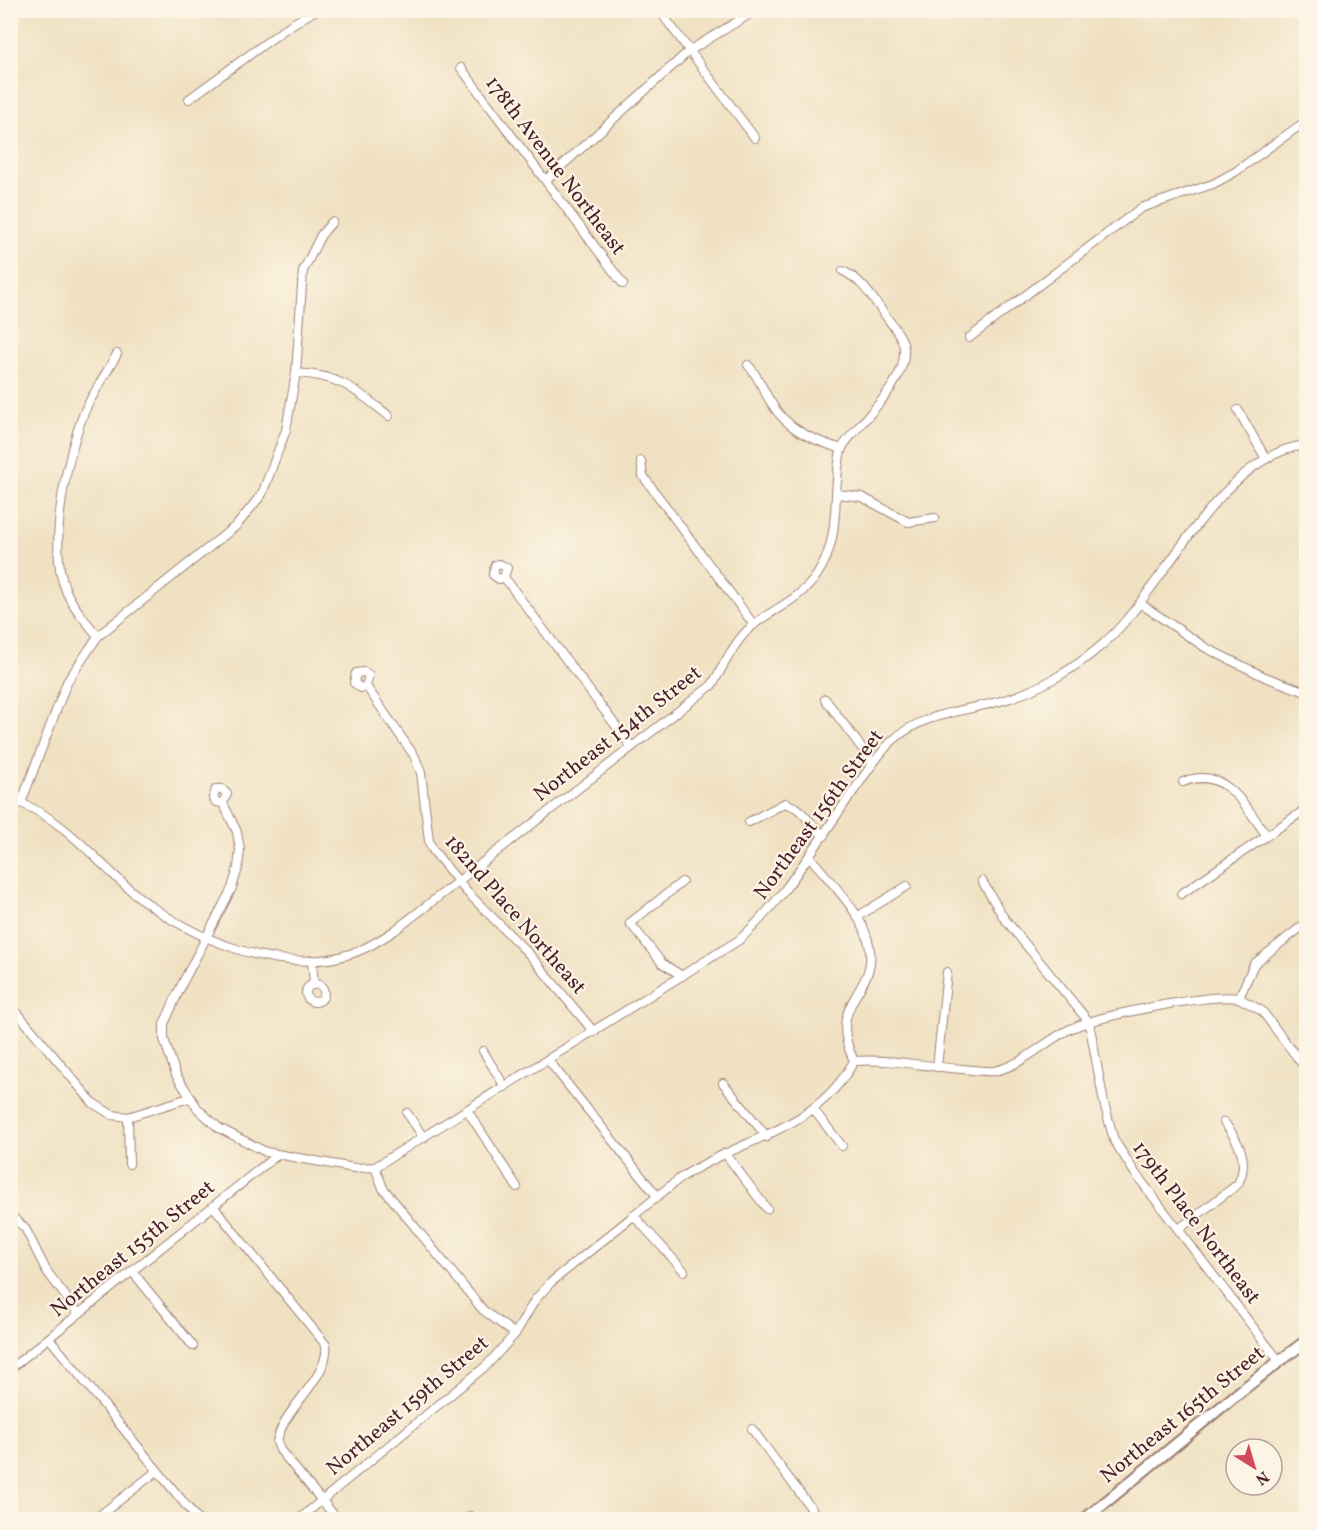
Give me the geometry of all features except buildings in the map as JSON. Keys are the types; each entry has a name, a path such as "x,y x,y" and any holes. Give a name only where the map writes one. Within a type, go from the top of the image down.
{"street":[{"path":"189,99 289,26 316,10"},
{"path":"658,10 756,138"},
{"path":"546,180 689,51 756,10"},
{"name":"178th Avenue Northeast","path":"461,68 623,284"},
{"path":"969,338 1141,208 1213,184 1235,172 1306,121"},
{"path":"21,803 44,736 67,682 98,636 237,525 262,494 279,454 296,373 303,271 321,235 332,222"},
{"path":"748,365 758,376 770,403 792,429 818,442 842,449 891,387 903,363 903,343 891,323 858,278 843,271"},
{"path":"98,636 80,614 66,590 61,570 59,532 70,455 87,407 117,354"},
{"path":"296,373 319,374 340,380 356,389 389,416"},
{"path":"1238,410 1266,459 1306,446"},
{"name":"Northeast 154th Street","path":"10,800 21,803 63,826 113,874 156,909 207,939 249,952 312,960 350,954 370,946 394,931 712,685 739,640 754,625 791,602 809,586 826,558 835,528 842,449"},
{"name":"Northeast 156th Street","path":"371,1168 424,1138 713,958 756,925 770,911 810,857 873,763 901,733 920,722 1004,700 1051,679 1104,644 1141,604 1195,524 1266,459"},
{"path":"640,461 643,476 754,625"},
{"path":"837,494 862,497 908,522 935,518"},
{"path":"504,578 631,746"},
{"path":"1141,604 1216,654 1265,677 1306,692"},
{"name":"182nd Place Northeast","path":"366,686 416,757 421,773 429,841 458,880 530,954 594,1032"},
{"path":"825,699 873,763"},
{"path":"1183,782 1197,777 1208,778 1227,786 1267,836"},
{"path":"223,803 237,832 240,850 232,888 164,1024 167,1050 189,1098 219,1128 266,1152 371,1168 383,1188 483,1310 515,1334"},
{"path":"749,822 785,803 797,808 824,836"},
{"path":"1182,894 1306,809"},
{"path":"810,857 857,917 869,942 871,953 866,977 845,1014 843,1028 846,1045 854,1061 880,1059 937,1068 994,1071 1011,1066 1045,1043 1089,1022 1226,996 1239,998 1262,1011 1306,1069"},
{"name":"179th Place Northeast","path":"982,881 1004,918 1089,1022 1104,1103 1114,1140 1135,1173 1279,1361"},
{"path":"682,882 630,923 662,963 682,976"},
{"path":"857,917 907,886"},
{"path":"1239,998 1254,964 1306,923"},
{"path":"312,960 314,985"},
{"path":"937,1068 947,972"},
{"path":"10,1004 93,1103 112,1115 128,1117 189,1098"},
{"path":"483,1051 505,1087"},
{"path":"548,1060 657,1197"},
{"name":"Northeast 159th Street","path":"298,1520 487,1365 515,1334 535,1300 550,1283 698,1167 725,1153 767,1137 813,1109 844,1078 854,1061"},
{"path":"723,1083 767,1137"},
{"path":"813,1109 842,1146"},
{"path":"467,1110 517,1187"},
{"path":"407,1113 424,1138"},
{"path":"128,1117 129,1164"},
{"path":"1179,1229 1238,1184 1242,1175 1243,1154 1236,1138 1224,1122"},
{"path":"725,1153 767,1209"},
{"name":"Northeast 155th Street","path":"10,1369 277,1155"},
{"path":"213,1206 326,1345 324,1364 278,1436 280,1450 338,1520"},
{"path":"10,1215 25,1228 46,1270 78,1313"},
{"path":"634,1216 684,1271"},
{"path":"132,1271 193,1346"},
{"path":"49,1338 198,1520"},
{"name":"Northeast 165th Street","path":"1084,1520 1306,1341"},
{"path":"752,1428 820,1520"},
{"path":"94,1520 157,1471"}]}
